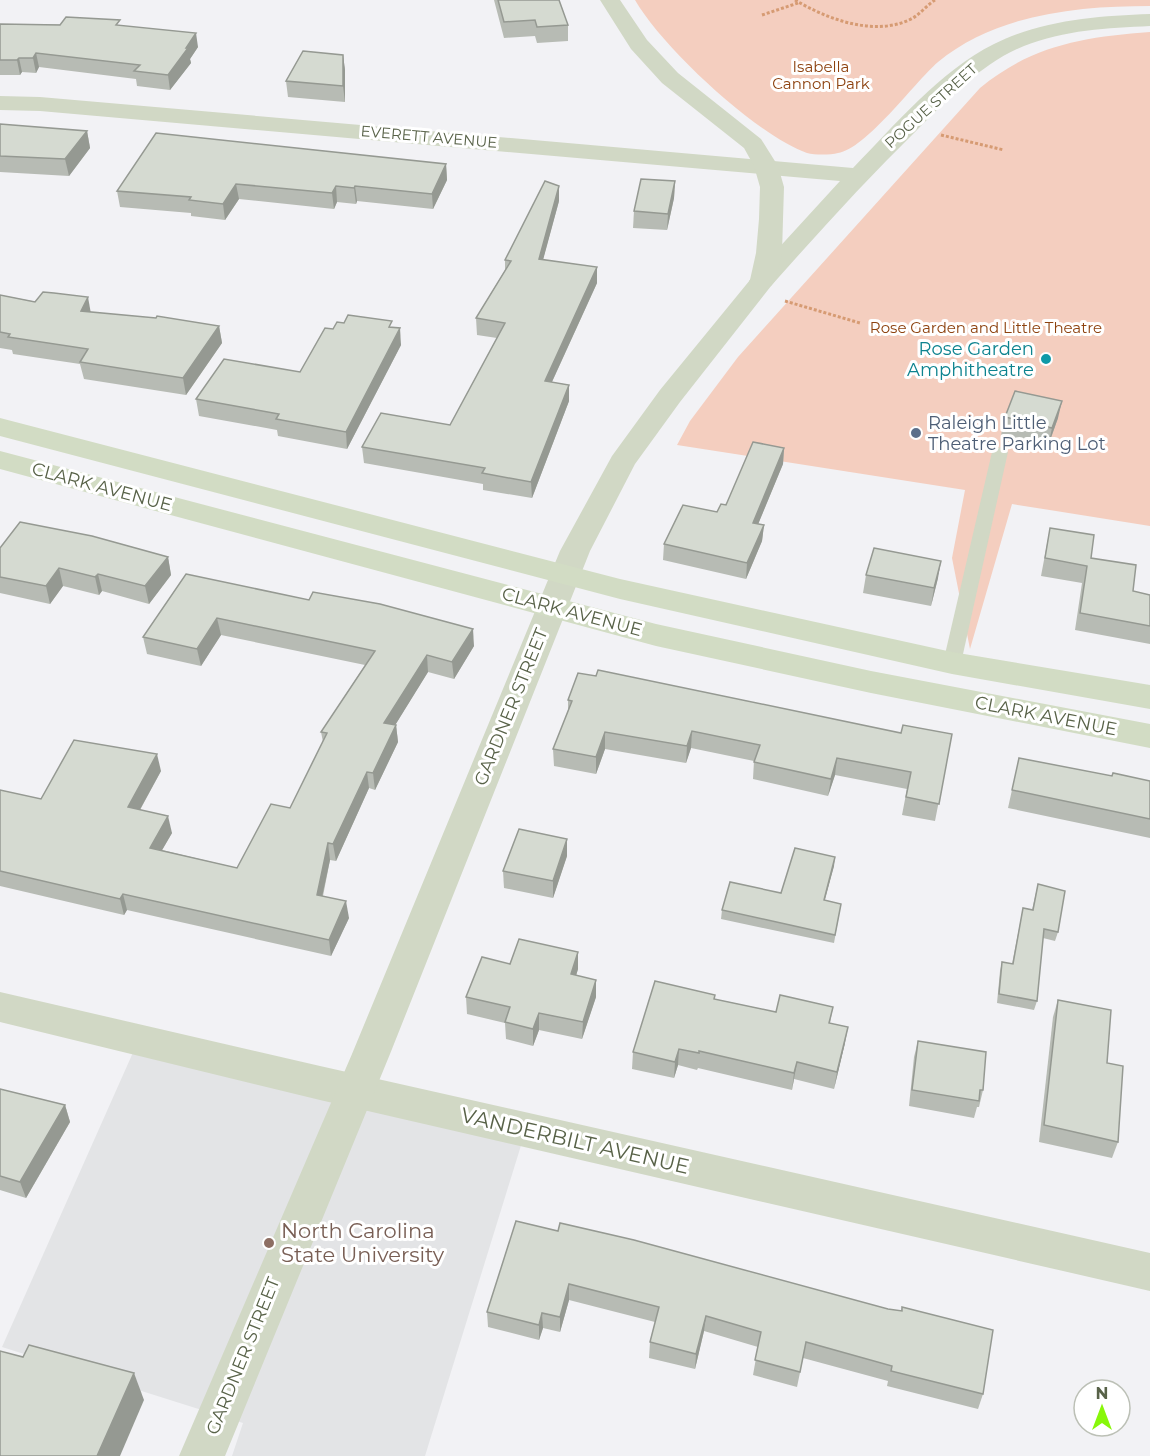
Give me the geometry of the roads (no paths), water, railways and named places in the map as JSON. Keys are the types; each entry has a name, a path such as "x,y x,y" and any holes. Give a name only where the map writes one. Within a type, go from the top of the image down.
{"main road":[{"name":"CLARK AVENUE","path":"0,427 565,575 952,663 1150,697"},
{"name":"CLARK AVENUE","path":"0,460 656,634 871,682 1150,736"}],"street":[{"name":"GARDNER STREET","path":"202,1456 356,1090 565,575 595,511 622,462 670,396 770,290 772,187 766,166 753,144 670,78 639,44 610,0"},
{"name":"POGUE STREET","path":"770,290 857,175 967,71 1016,42 1044,33 1109,22 1150,20"},
{"name":"EVERETT AVENUE","path":"0,103 40,104 857,175"},
{"name":"VANDERBILT AVENUE","path":"0,1007 1150,1272"}],"lane":[{"path":"952,663 1000,452"}],"place":[{"name":"Rose Garden Amphitheatre","path":"1046,359"},
{"name":"Raleigh Little Theatre Parking Lot","path":"916,433"},
{"name":"North Carolina State University","path":"269,1243"}],"park label":[{"name":"Isabella Cannon Park","path":"821,76"},
{"name":"Rose Garden and Little Theatre","path":"986,328"}]}
